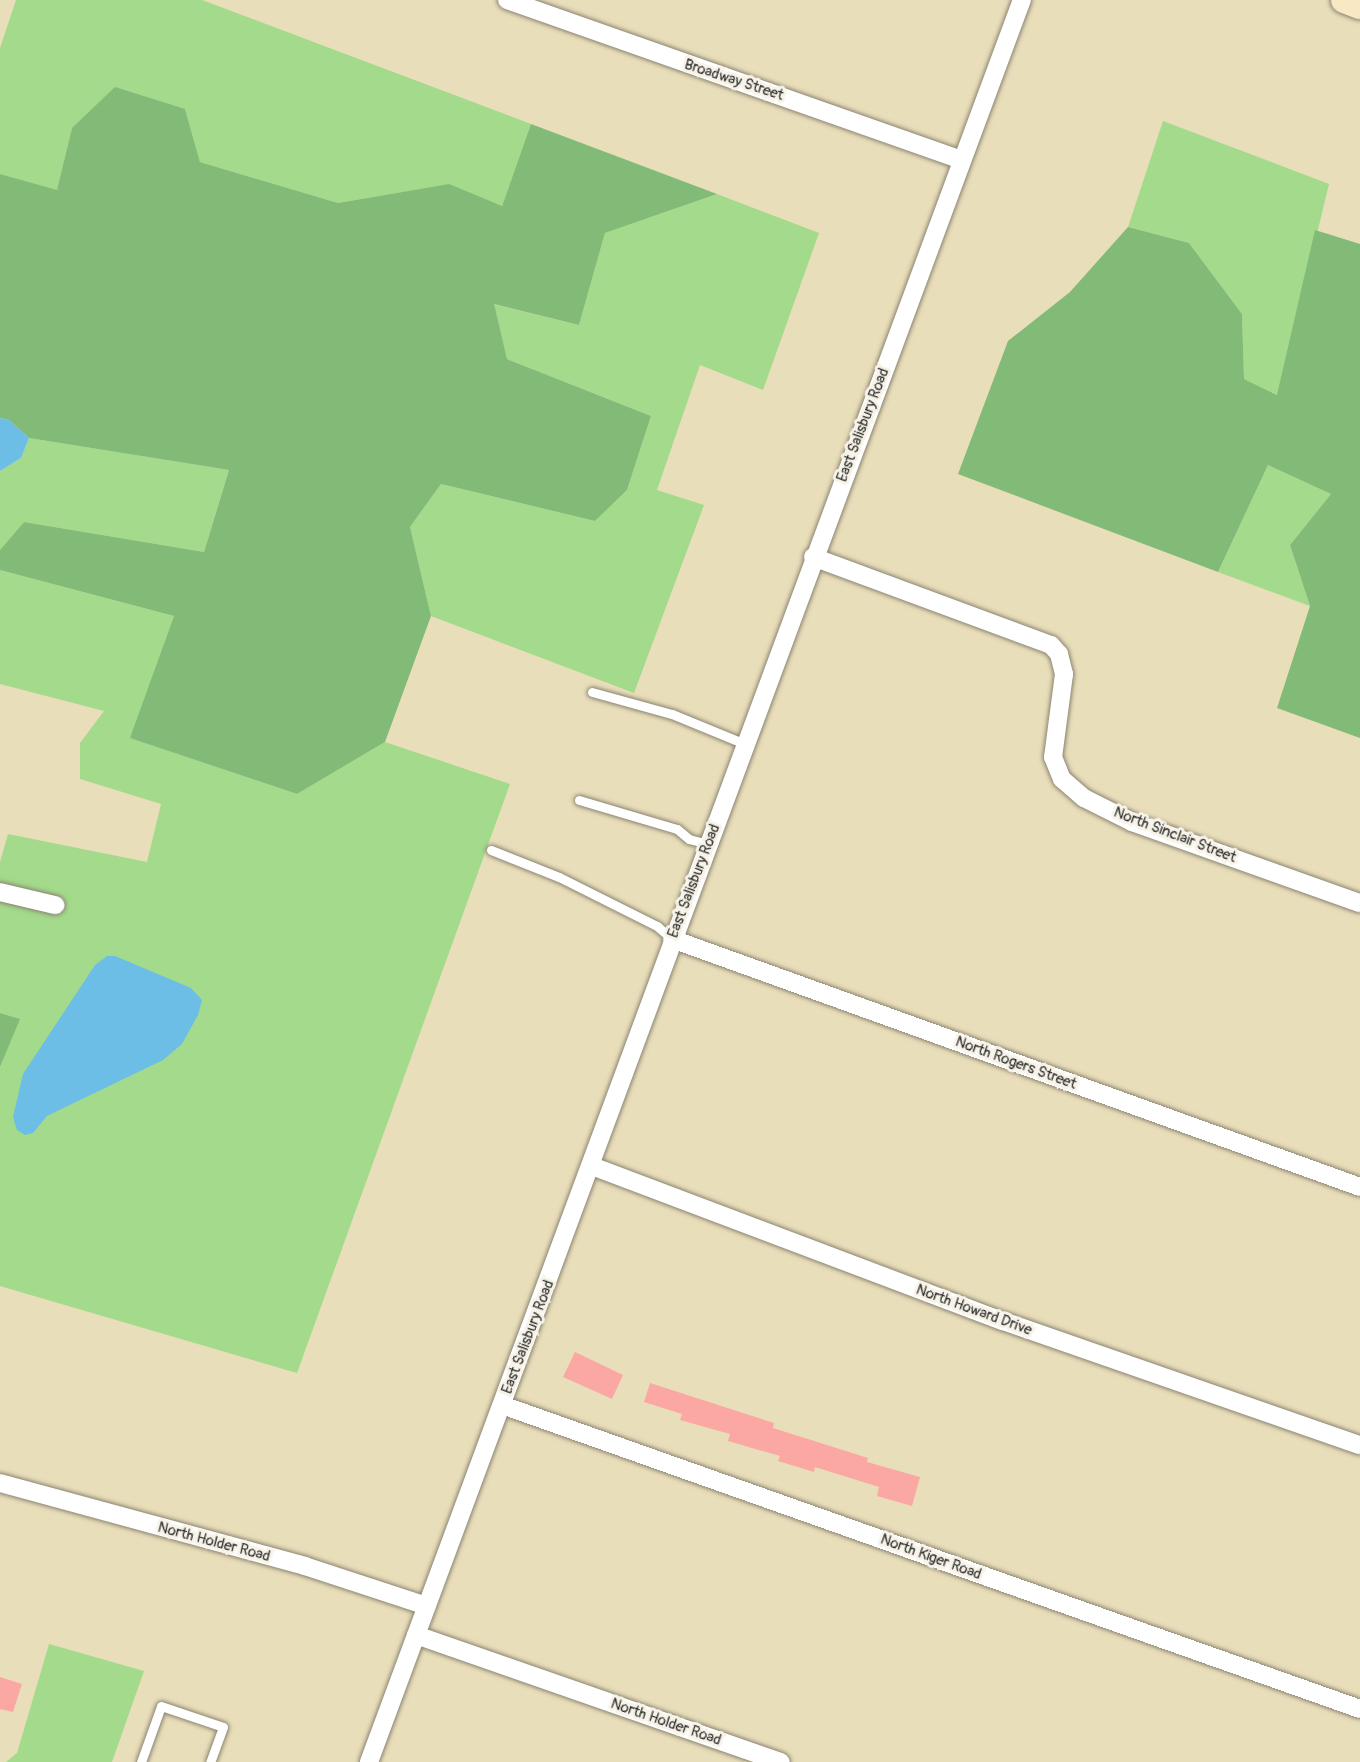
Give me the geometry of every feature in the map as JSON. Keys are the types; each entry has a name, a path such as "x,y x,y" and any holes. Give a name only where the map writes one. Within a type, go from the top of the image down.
{"street":[{"name":"Broadway Street","path":"507,0 962,160"},
{"name":"East Salisbury Road","path":"369,1762 592,1166 672,939 813,557 1022,0"},
{"path":"1344,0 1360,6"},
{"name":"North Sinclair Street","path":"813,557 1051,645 1059,654 1064,674 1053,757 1062,779 1084,798 1132,822 1360,903"},
{"path":"0,892 55,905"},
{"name":"North Rogers Street","path":"672,939 1360,1187"},
{"name":"North Howard Drive","path":"592,1166 1003,1321 1360,1445"},
{"name":"North Kiger Road","path":"502,1405 1360,1709"},
{"name":"North Holder Road","path":"0,1483 305,1566 427,1606"},
{"name":"North Holder Road","path":"416,1635 780,1762"}],"lane":[{"path":"592,692 672,714 745,744"},
{"path":"579,800 676,829 689,839 708,844"},
{"path":"491,850 559,877 657,926 672,939"},
{"path":"141,1762 161,1706 223,1727 210,1762"}],"green space":[{"path":"16,0 202,0 531,124 502,206 444,185 338,203 200,162 185,109 72,128 57,191 0,174 0,48"},
{"path":"115,87 185,109 200,162 338,203 449,184 502,206 531,124 717,194 605,233 579,325 494,304 507,359 651,416 627,490 595,521 441,484 410,527 431,616 385,742 297,794 130,738 174,616 0,570 0,550 24,522 204,552 229,470 29,438 9,420 0,418 0,174 57,190 72,128"},
{"path":"1163,121 1329,184 1278,395 1244,379 1242,314 1189,243 1128,227"},
{"path":"717,194 819,233 763,390 700,365 657,490 704,505 634,693 431,616 410,527 441,484 595,521 627,490 651,416 507,359 493,304 579,325 605,233"},
{"path":"1128,227 1189,243 1242,314 1244,379 1277,395 1315,230 1360,244 1360,738 1277,708 1310,606 1290,545 1331,494 1268,465 1218,572 958,474 1008,341 1070,292"},
{"path":"29,438 229,470 204,552 24,522 0,550 0,471 21,458"},
{"path":"1268,465 1331,494 1290,545 1310,606 1218,572"},
{"path":"0,570 174,616 131,738 297,794 385,742 510,784 297,1373 0,1286 0,1067 19,1019 0,1013 0,862 8,834 147,862 161,804 80,779 80,743 104,711 0,684"},
{"path":"0,1013 20,1019 0,1067"},
{"path":"49,1644 144,1671 112,1762 6,1762 17,1753"}],"water":[{"path":"0,418 9,420 29,438 21,458 0,471"},
{"path":"107,956 115,956 191,988 202,1000 198,1015 182,1044 163,1060 47,1116 33,1133 25,1135 17,1130 13,1117 23,1074 95,965"}],"building":[{"path":"575,1352 623,1375 612,1399 563,1377"},
{"path":"650,1383 774,1423 773,1428 868,1458 867,1462 920,1477 912,1506 877,1496 879,1487 815,1467 814,1472 778,1461 780,1456 728,1441 730,1434 680,1420 682,1414 644,1402"},
{"path":"0,1677 22,1684 13,1712 0,1709"}]}
